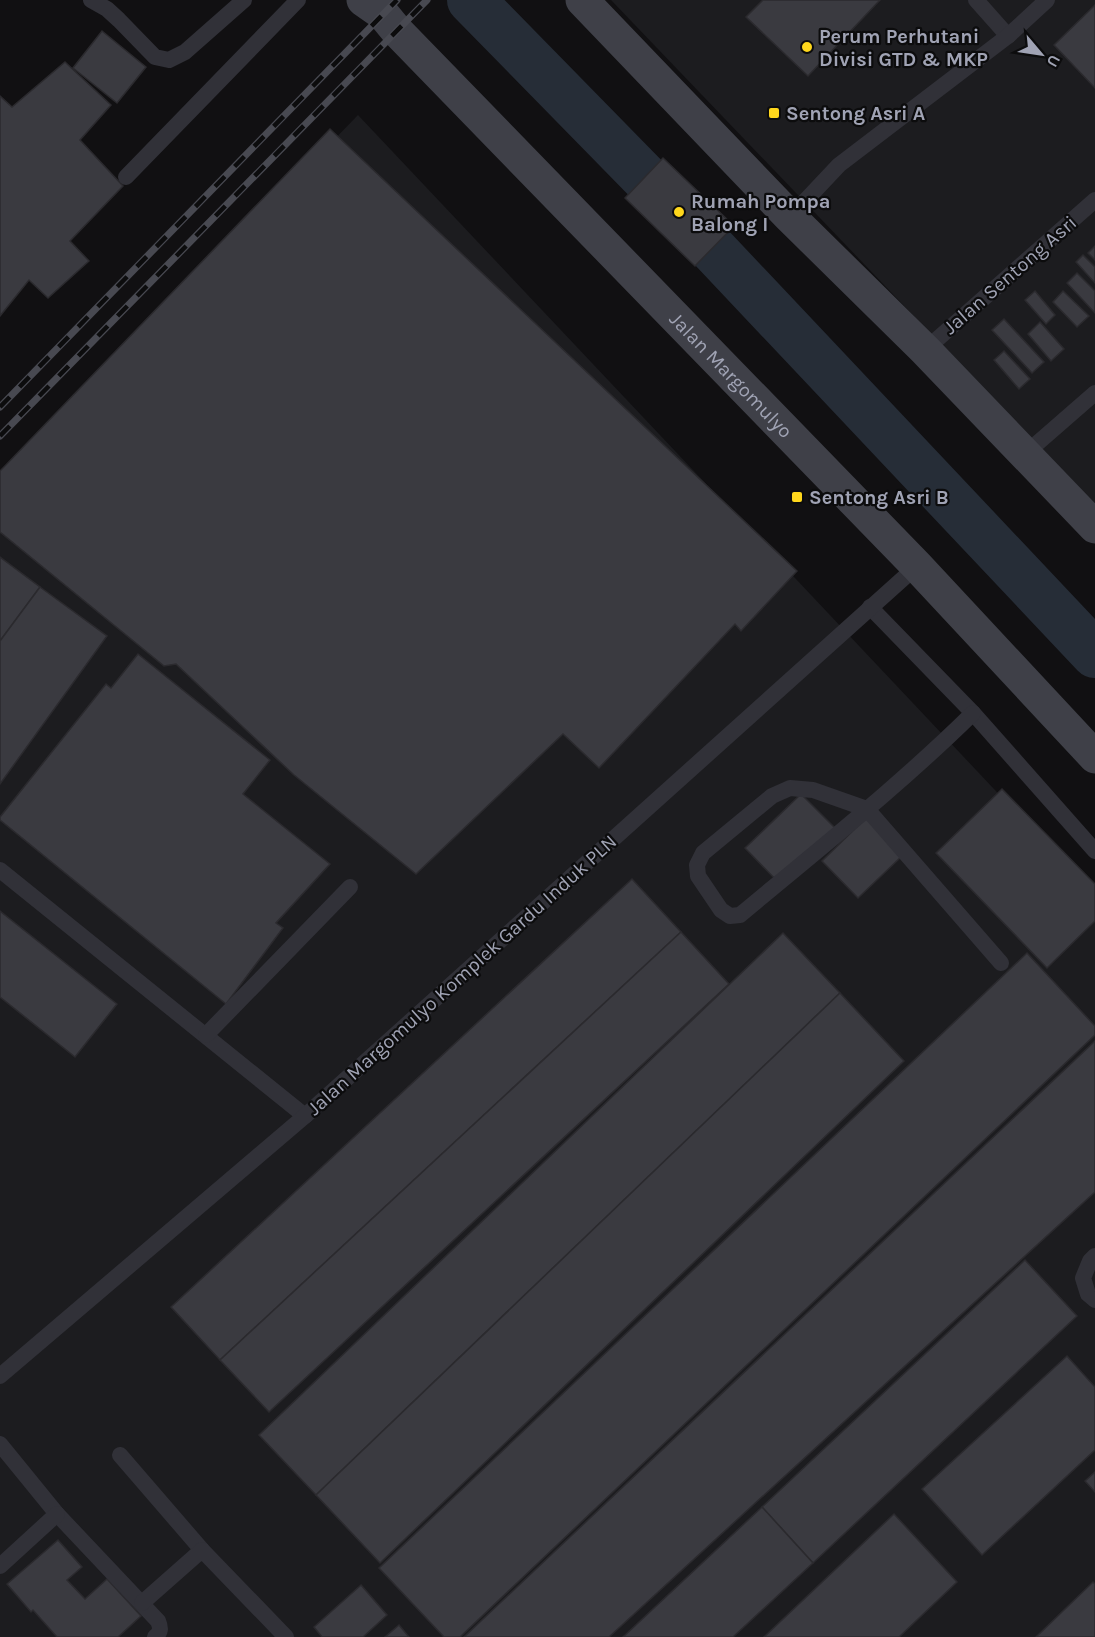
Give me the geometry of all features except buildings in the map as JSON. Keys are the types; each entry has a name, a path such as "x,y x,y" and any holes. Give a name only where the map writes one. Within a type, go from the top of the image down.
{"main road":[{"name":"Jalan Margomulyo","path":"363,0 383,14 917,566 1095,757"},
{"path":"582,0 790,217 925,350 1095,527"}],"lane":[{"path":"91,0 107,9 155,57 169,60 185,52 244,0"},
{"path":"126,177 298,0"},
{"path":"976,0 1008,36"},
{"path":"790,217 839,165 1008,36 1047,0"},
{"name":"Jalan Sentong Asri","path":"925,350 1095,200"},
{"path":"1025,454 1095,393"},
{"name":"Jalan Margomulyo Komplek Gardu Induk PLN","path":"0,1376 304,1116 917,566"},
{"path":"870,607 973,713 1095,851"},
{"path":"973,713 867,809 740,915 730,916 721,910 698,876 697,864 703,853 772,796 789,788 813,790 867,809 1001,963"},
{"path":"0,870 304,1116"},
{"path":"206,1035 350,887"},
{"path":"1095,1256 1090,1261 1083,1278 1088,1294 1095,1300"},
{"path":"0,1444 57,1515 158,1621 159,1634 155,1637"},
{"path":"120,1455 202,1550 286,1637"},
{"path":"0,1566 57,1515"},
{"path":"142,1603 202,1550"}],"shaded area":[{"path":"611,0 1095,0 1095,505"},
{"path":"358,115 1095,896 1095,1637 0,1637 0,483"}],"waterway":[{"path":"471,0 661,194 1095,654"}],"railway":[{"path":"0,407 397,0"},
{"path":"0,436 427,0"}],"place":[{"name":"Perum Perhutani Divisi GTD & MKP","path":"807,47"},
{"name":"Sentong Asri A","path":"774,113"},
{"name":"Rumah Pompa Balong I","path":"679,212"},
{"name":"Sentong Asri B","path":"797,497"}]}
